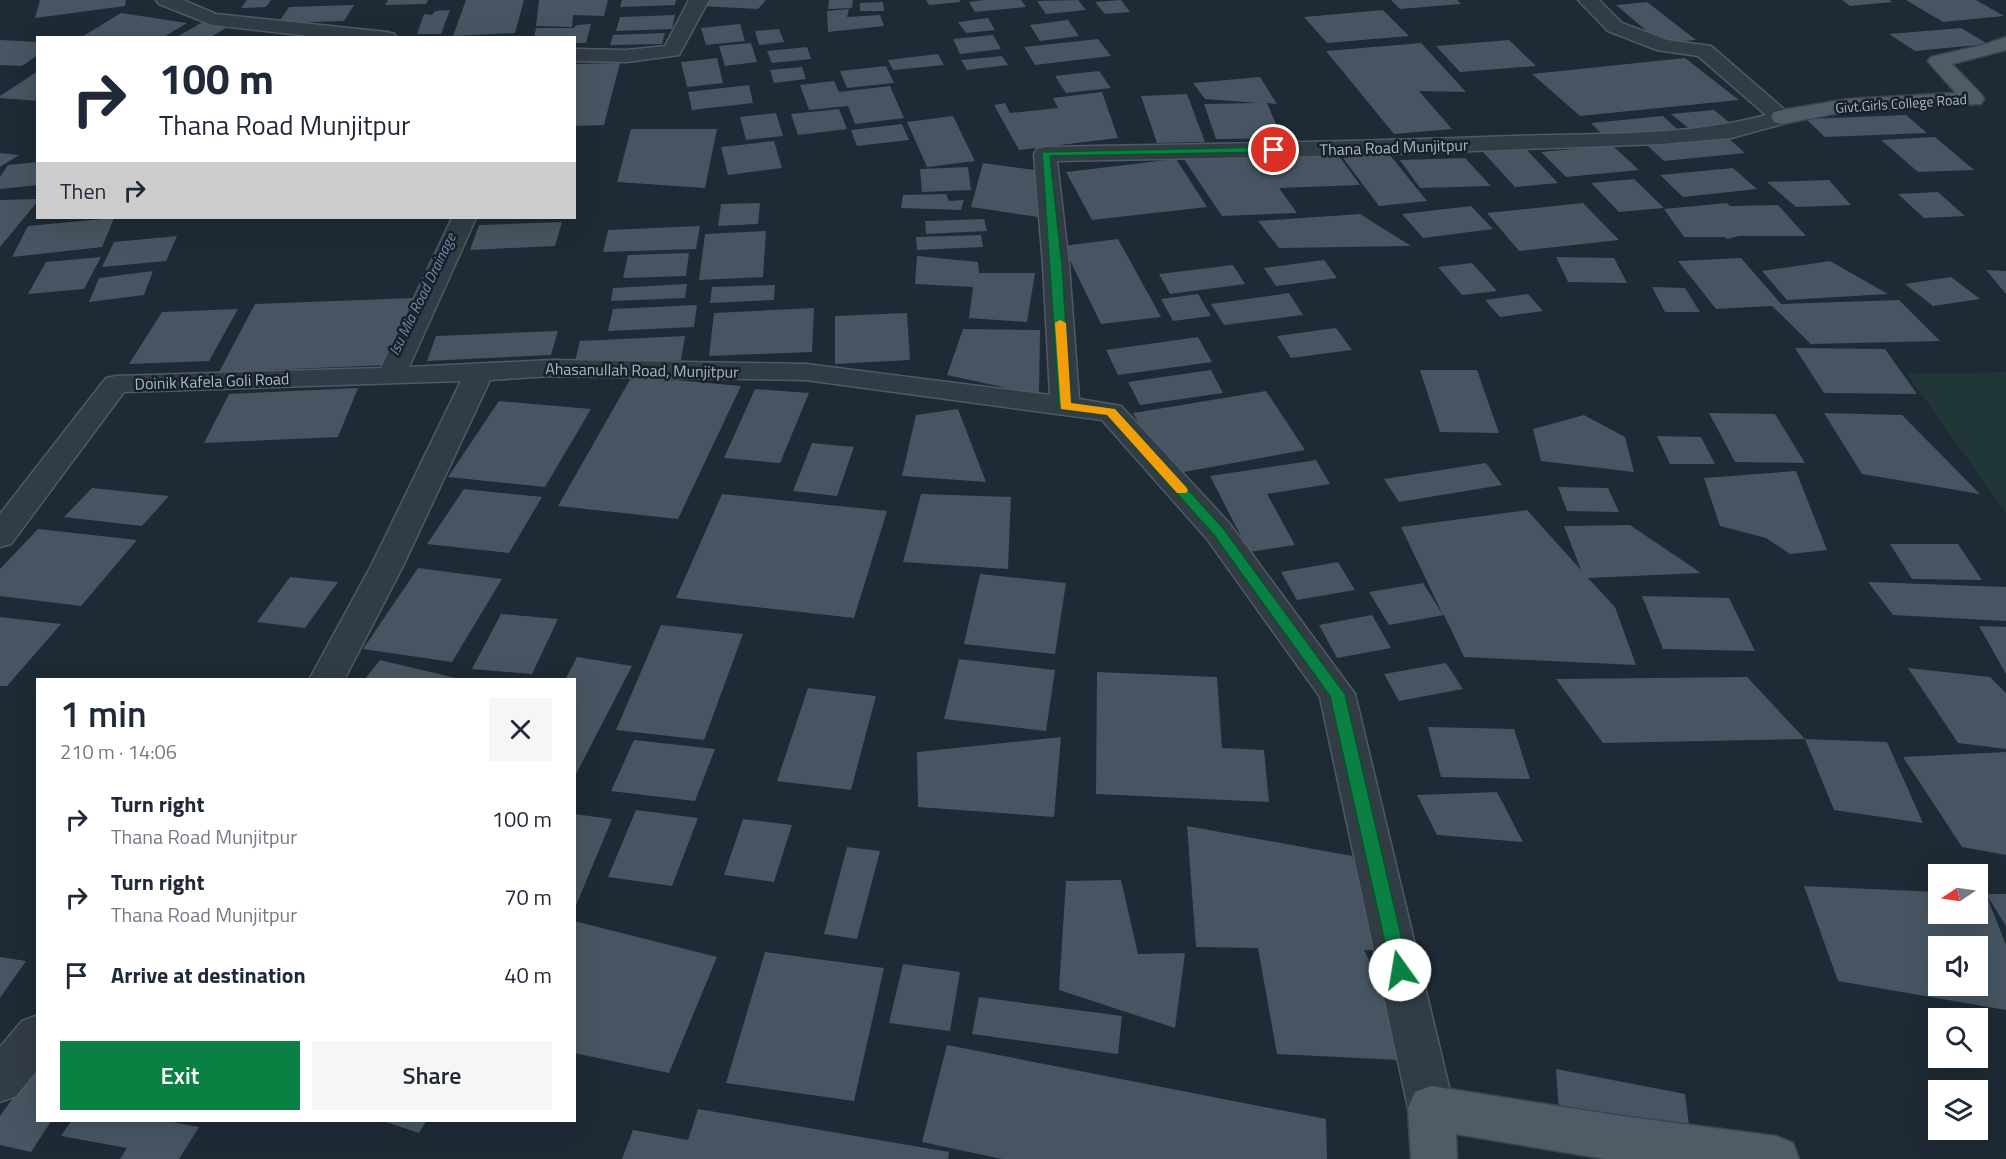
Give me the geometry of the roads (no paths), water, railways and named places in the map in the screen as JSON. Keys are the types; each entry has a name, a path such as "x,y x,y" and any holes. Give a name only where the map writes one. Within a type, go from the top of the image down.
{"main road":[{"name":"Givt.Girls College Road","path":"1782,117 1848,105 1973,99 1938,61 1989,50 2006,43"},
{"path":"1434,1159 1431,1108 1621,1139 1776,1159"}],"street":[{"path":"166,0 212,19 369,36"},
{"path":"576,56 627,56 672,51 699,0"},
{"path":"1588,0 1615,27 1664,46 1704,50 1782,117"},
{"name":"Thana Road Munjitpur","path":"1065,406 1056,265 1045,154 1366,148 1662,137 1731,131 1782,117"},
{"path":"391,376 464,219"},
{"name":"Ahasanullah Road, Munjitpur","path":"391,376 552,368 806,372 1065,406"},
{"path":"327,678 388,564 479,372"},
{"name":"Doinik Kafela Goli Road","path":"0,536 116,384 391,376"},
{"path":"1065,406 1111,411 1218,531 1337,694 1431,1108"},
{"path":"0,1081 36,1037"}],"water label":[{"name":"Isu Mia Road Drainage","path":"422,294"}]}
